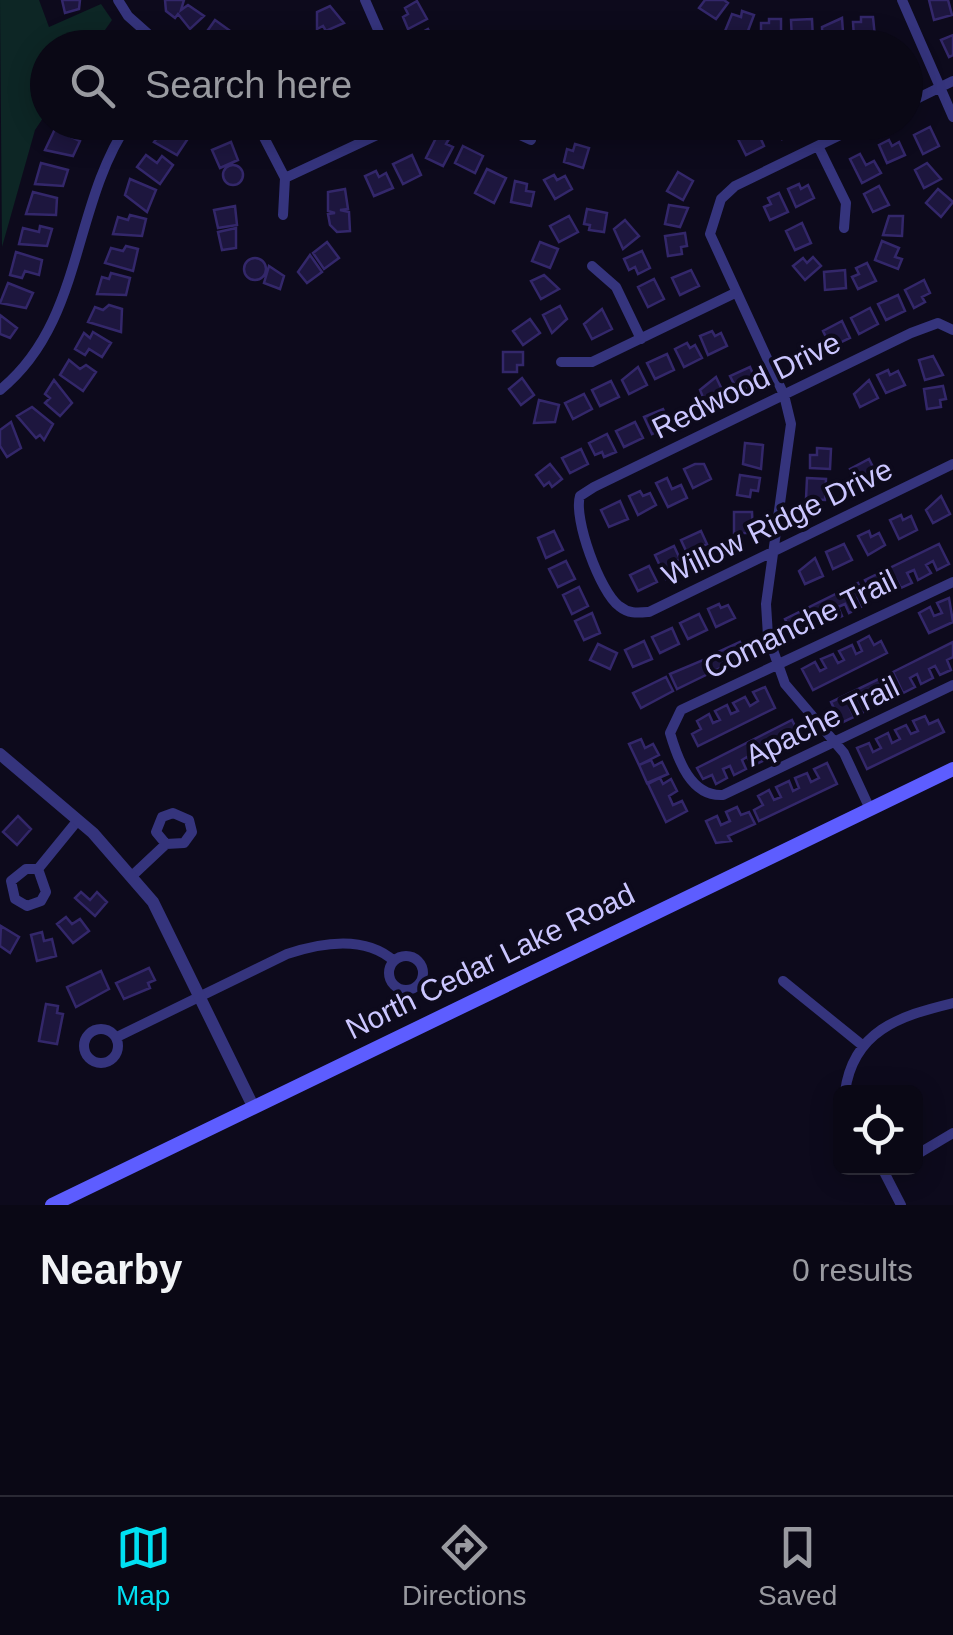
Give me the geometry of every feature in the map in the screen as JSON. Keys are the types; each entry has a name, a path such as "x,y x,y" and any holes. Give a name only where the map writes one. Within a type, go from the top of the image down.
{"main road":[{"name":"North Cedar Lake Road","path":"52,1205 953,768"}],"street":[{"path":"118,0 144,30"},
{"path":"365,0 378,30"},
{"path":"902,0 915,30"},
{"path":"923,50 953,117"},
{"path":"923,96 953,81"},
{"path":"0,390 49,334 64,300 97,179 119,140"},
{"path":"265,140 285,178 282,215"},
{"path":"285,178 366,140"},
{"path":"830,140 735,186 721,199 710,234 784,395 791,424 766,604 768,636 785,684 836,742 870,809"},
{"path":"818,146 846,203 844,228"},
{"path":"592,266 616,288 641,338"},
{"path":"561,362 592,362 734,293"},
{"name":"Redwood Drive","path":"622,609 613,601 577,522 580,496 911,332 938,322 950,327"},
{"name":"Willow Ridge Drive","path":"622,609 634,614 649,612 953,464"},
{"name":"Comanche Trail","path":"711,796 695,787 674,746 673,720 681,710 953,582"},
{"name":"Apache Trail","path":"711,796 723,796 953,686"},
{"path":"0,754 78,820 154,902 253,1106"},
{"path":"38,870 78,820"},
{"path":"133,875 166,844"},
{"path":"119,1036 314,945 362,946 383,951 394,961"},
{"path":"783,981 862,1045"},
{"path":"846,1085 848,1072 862,1045 902,1017 953,1003"},
{"path":"923,1151 953,1133"},
{"path":"889,1175 901,1205"}],"green space":[{"path":"0,0 39,0 49,27 101,4 112,20 105,30 30,30 32,140 2,247"}],"building":[{"path":"62,0 80,0 79,9 65,13"},
{"path":"165,0 184,0 181,10 188,5 204,16 190,29 178,14 175,18 166,11"},
{"path":"705,0 728,3 716,19 699,8"},
{"path":"929,0 948,0 952,15 934,20"},
{"path":"417,1 427,19 408,29 403,17 408,14 405,8"},
{"path":"330,6 344,23 328,30 323,26 317,29 317,12"},
{"path":"742,11 754,15 748,30 725,30 732,14 741,17"},
{"path":"861,17 873,17 874,30 854,30 853,22 861,22"},
{"path":"842,18 843,30 822,27"},
{"path":"769,19 781,19 781,30 761,30 761,23 769,23"},
{"path":"812,19 813,30 791,30 791,20"},
{"path":"215,20 229,30 208,30"},
{"path":"953,35 953,55 949,57 941,40"},
{"path":"930,127 939,146 923,154 916,140 923,140 923,130"},
{"path":"50,140 80,141 73,156 45,150"},
{"path":"156,140 187,140 177,155"},
{"path":"435,140 448,140 446,144 453,147 443,166 426,158"},
{"path":"738,140 761,140 764,146 746,155"},
{"path":"889,140 892,146 899,142 905,155 887,163 879,145"},
{"path":"231,142 238,160 220,168 212,150"},
{"path":"575,144 589,148 583,168 564,162 567,149 573,151"},
{"path":"463,146 483,156 475,173 455,163"},
{"path":"860,154 866,165 874,161 881,173 862,183 850,159"},
{"path":"146,155 157,163 162,156 173,165 160,184 137,167"},
{"path":"412,155 421,175 403,184 393,164"},
{"path":"41,163 68,170 63,186 35,184"},
{"path":"927,163 941,179 924,188 915,170"},
{"path":"233,165 243,175 233,185 223,175"},
{"path":"487,169 506,178 494,203 475,193"},
{"path":"376,171 379,177 386,173 393,188 374,196 365,176"},
{"path":"678,172 693,181 683,200 667,191"},
{"path":"554,175 557,180 565,176 572,189 555,199 544,180"},
{"path":"130,179 156,190 147,212 125,195"},
{"path":"515,181 527,184 526,191 534,192 531,206 511,202"},
{"path":"799,184 801,189 808,185 814,198 796,207 788,189"},
{"path":"879,186 889,205 873,212 864,194"},
{"path":"345,189 348,209 340,210 349,212 350,231 337,232 330,225 328,214 335,213 328,211 328,192"},
{"path":"938,189 953,202 941,217 926,203"},
{"path":"33,192 57,198 56,215 26,214"},
{"path":"779,193 788,212 770,220 764,207 771,204 768,198"},
{"path":"669,205 688,208 680,227 665,224"},
{"path":"235,206 237,225 218,228 214,210"},
{"path":"587,209 607,213 604,232 589,230 590,225 584,224"},
{"path":"130,215 146,219 142,236 113,234 118,217 128,220"},
{"path":"569,216 578,232 559,242 550,226"},
{"path":"889,216 903,216 902,236 883,235"},
{"path":"625,220 639,236 623,249 614,229"},
{"path":"802,223 811,243 795,250 786,231"},
{"path":"40,226 52,229 47,246 19,244 23,228 39,232"},
{"path":"236,228 236,248 222,250 218,232"},
{"path":"685,233 687,246 681,247 682,254 668,256 665,236"},
{"path":"882,241 899,248 895,257 902,259 898,269 875,260"},
{"path":"327,242 339,258 324,269 313,253"},
{"path":"540,242 558,249 550,268 532,261"},
{"path":"126,246 138,249 133,271 105,263 111,248 123,251"},
{"path":"642,251 650,268 638,274 635,267 629,270 624,259"},
{"path":"16,252 42,260 39,275 25,271 22,278 10,275"},
{"path":"310,255 322,272 307,283 298,272"},
{"path":"813,257 821,266 805,280 793,266 803,258 807,263"},
{"path":"255,258 263,261 263,277 255,280 247,277 244,269 247,261"},
{"path":"867,263 876,281 858,289 852,277 859,274 856,268"},
{"path":"269,266 284,276 280,289 264,283"},
{"path":"691,270 699,286 680,295 672,278"},
{"path":"845,270 846,288 825,290 824,272"},
{"path":"111,273 130,278 126,295 97,294 102,277 109,279"},
{"path":"544,275 559,289 541,299 531,281"},
{"path":"654,279 664,299 648,307 638,287"},
{"path":"924,280 930,293 922,297 925,302 914,308 905,290"},
{"path":"8,283 33,293 26,308 0,303"},
{"path":"898,295 905,311 886,320 878,304"},
{"path":"109,305 122,309 121,332 88,322 95,307 103,310"},
{"path":"560,306 567,319 552,333 543,315"},
{"path":"870,308 878,324 859,334 851,318"},
{"path":"602,309 612,329 592,339 584,324"},
{"path":"0,315 17,328 10,338 0,334"},
{"path":"530,319 540,333 523,345 513,331"},
{"path":"842,321 850,338 831,347 823,331"},
{"path":"712,331 715,336 721,333 727,346 708,355 700,336"},
{"path":"93,332 111,343 102,357 89,349 85,355 75,349 84,333 90,338"},
{"path":"687,343 690,348 695,345 702,358 684,367 675,349"},
{"path":"503,352 523,352 523,365 517,365 517,372 503,372"},
{"path":"667,354 674,370 655,379 647,363"},
{"path":"933,356 943,375 925,380 919,360"},
{"path":"69,360 80,369 86,365 96,372 83,391 60,375"},
{"path":"638,367 647,385 629,394 622,380"},
{"path":"750,367 757,383 738,392 730,376"},
{"path":"888,370 890,375 898,371 905,385 886,393 877,375"},
{"path":"716,377 726,398 707,407 700,390"},
{"path":"522,378 534,395 521,405 509,389"},
{"path":"54,380 72,403 60,416 45,403 50,398 45,394"},
{"path":"869,380 878,398 860,407 854,394"},
{"path":"611,381 619,397 600,406 592,390"},
{"path":"943,386 946,399 940,400 941,407 927,409 924,389"},
{"path":"584,394 592,409 573,419 565,403"},
{"path":"539,400 559,405 555,422 534,423"},
{"path":"32,407 53,424 44,440 40,435 36,438 17,416"},
{"path":"663,409 671,425 652,434 644,417"},
{"path":"11,422 21,448 7,457 0,446 0,430"},
{"path":"635,422 643,438 624,447 616,431"},
{"path":"607,434 616,452 604,457 602,452 595,455 589,443"},
{"path":"745,443 763,445 761,469 743,464"},
{"path":"817,448 831,449 830,469 810,468 810,455 817,455"},
{"path":"581,449 588,464 570,473 562,458"},
{"path":"869,459 877,475 858,484 850,469"},
{"path":"550,464 562,479 552,487 549,482 544,486 536,475"},
{"path":"704,464 711,479 693,488 684,469"},
{"path":"740,475 760,478 758,491 751,490 750,497 737,495"},
{"path":"667,478 672,489 681,485 687,498 668,507 656,483"},
{"path":"807,478 826,479 825,500 806,499"},
{"path":"640,491 643,496 650,493 656,505 638,515 629,496"},
{"path":"941,496 950,514 933,523 926,510"},
{"path":"620,501 628,519 609,527 601,510"},
{"path":"734,512 752,512 753,533 734,533"},
{"path":"901,515 903,520 911,516 917,530 899,539 890,520"},
{"path":"554,531 563,550 546,558 538,538"},
{"path":"701,531 707,544 698,548 704,561 693,566 681,540"},
{"path":"869,531 871,537 879,533 885,545 868,555 858,536"},
{"path":"844,544 852,560 833,569 826,552"},
{"path":"939,544 949,564 937,570 933,561 926,565 931,573 918,580 914,570 907,573 912,583 901,588 896,579 890,582 894,591 882,597 877,588 871,591 865,580"},
{"path":"674,546 680,559 671,563 676,574 666,579 655,555"},
{"path":"815,558 823,576 805,584 799,571"},
{"path":"566,561 575,579 558,587 549,569"},
{"path":"649,566 657,582 638,591 630,575"},
{"path":"858,583 864,595 857,598 861,607 849,613 845,604 838,607 842,616 831,621 827,612 820,616 824,625 813,631 808,622 802,625 806,634 795,639 785,619"},
{"path":"579,587 588,606 572,614 563,595"},
{"path":"949,598 953,622 929,633 919,613 930,607 934,616 942,613 937,603"},
{"path":"719,604 721,608 728,605 735,618 716,627 708,609"},
{"path":"592,613 600,633 584,640 575,621"},
{"path":"699,614 707,630 688,639 680,623"},
{"path":"672,628 679,644 660,653 652,637"},
{"path":"869,636 874,645 881,641 887,653 813,690 802,669 815,662 820,671 826,668 821,659 833,654 838,663 844,660 839,651 852,645 856,654 862,651 858,642"},
{"path":"644,641 652,659 633,667 625,650"},
{"path":"740,642 746,655 714,671 707,657"},
{"path":"953,642 953,657 947,660 951,670 940,675 935,666 929,669 933,678 921,684 917,674 910,678 915,687 903,693 893,672"},
{"path":"598,644 617,653 610,669 590,660"},
{"path":"703,660 710,673 677,689 670,674"},
{"path":"887,675 892,687 885,690 890,699 878,705 874,696 867,699 871,708 860,714 856,705 850,708 854,717 841,723 831,702"},
{"path":"666,677 673,691 641,708 633,693"},
{"path":"765,687 775,708 698,746 692,734 701,729 697,721 709,714 713,723 720,720 715,711 727,705 731,714 738,711 733,703 745,697 750,706 758,701 753,692"},
{"path":"925,716 929,724 938,720 944,732 867,769 857,748 869,743 873,752 881,748 876,739 888,733 892,743 900,739 895,730 906,725 911,734 918,731 913,721"},
{"path":"792,720 803,742 790,748 786,739 778,742 783,751 771,757 766,748 760,751 765,760 752,766 747,757 742,760 746,769 734,775 730,766 723,769 727,778 716,784 712,775 703,779 697,768"},
{"path":"641,739 645,748 653,744 659,755 639,765 629,744"},
{"path":"651,760 654,766 662,762 668,774 647,783 639,765"},
{"path":"827,763 837,784 759,821 754,810 763,805 758,796 769,790 774,800 781,797 776,787 789,781 793,791 799,788 795,778 807,773 811,782 819,778 814,769"},
{"path":"660,778 663,784 671,779 677,791 669,796 673,805 682,801 687,811 666,822 648,784"},
{"path":"737,807 741,815 749,812 755,824 728,836 731,841 716,843 706,821 717,816 721,825 730,821 726,812"},
{"path":"18,816 31,829 17,845 3,832"},
{"path":"81,892 90,900 97,892 107,902 95,916 75,898"},
{"path":"66,917 72,924 80,919 89,931 73,943 57,924"},
{"path":"1,926 19,937 10,953 0,946"},
{"path":"42,932 44,941 52,939 56,956 37,961 31,935"},
{"path":"149,968 155,980 148,983 150,988 124,999 116,983"},
{"path":"101,971 109,989 76,1007 67,987"},
{"path":"46,1004 58,1006 57,1013 63,1014 57,1044 39,1041"}]}
